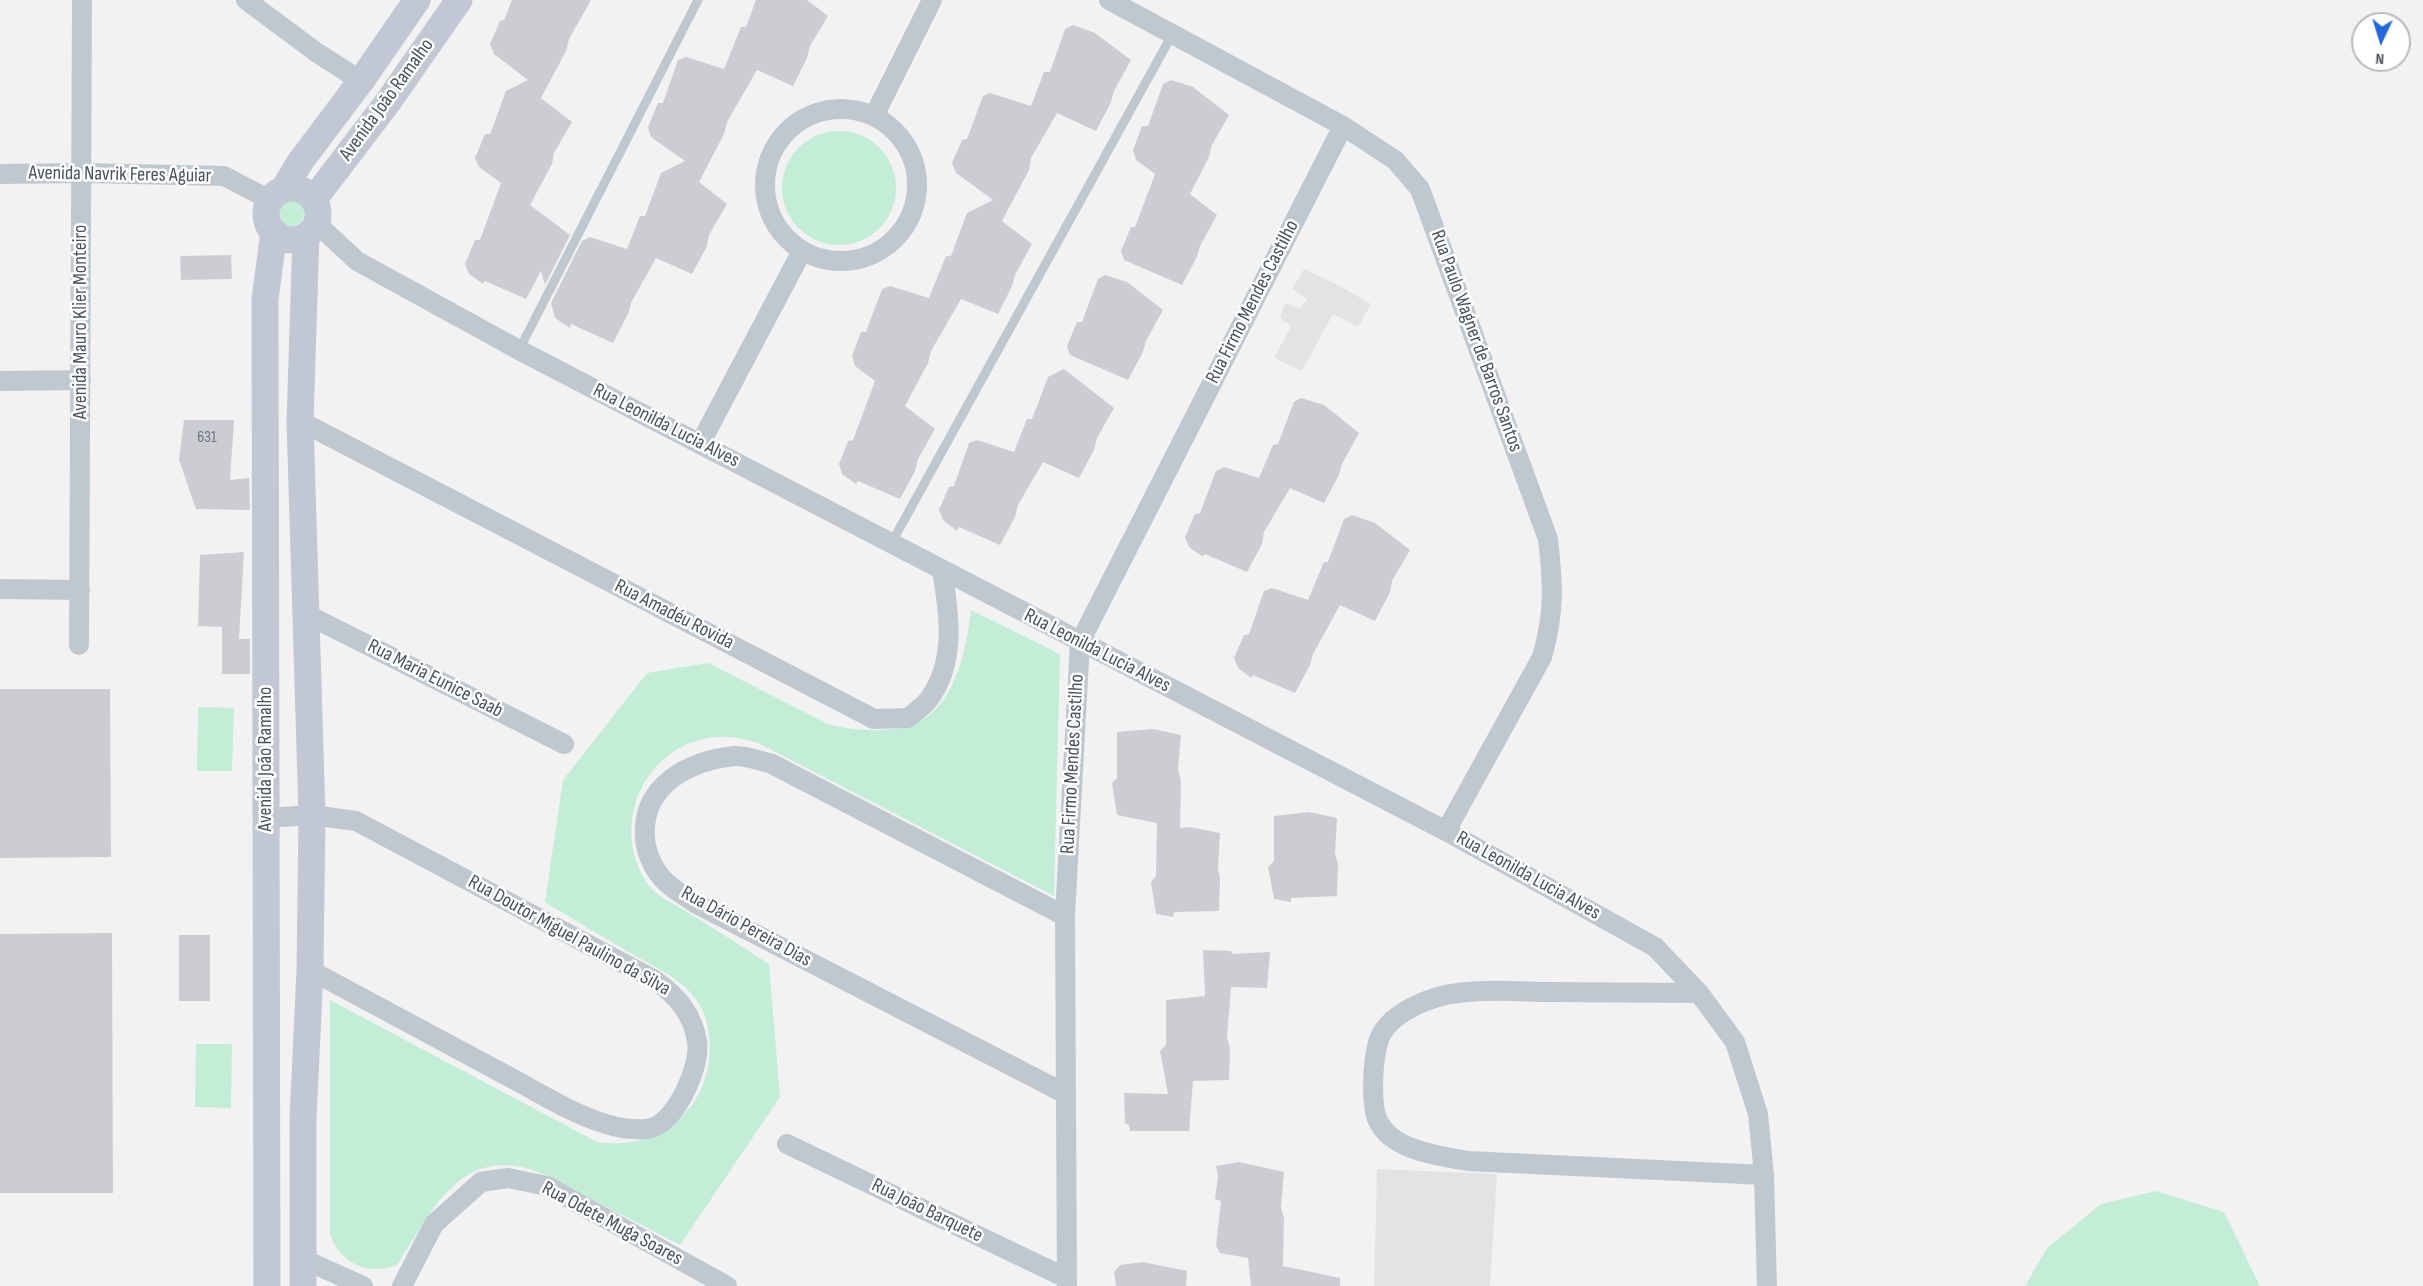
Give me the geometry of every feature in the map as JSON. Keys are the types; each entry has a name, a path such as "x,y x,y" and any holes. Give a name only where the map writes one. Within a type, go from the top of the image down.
{"street":[{"name":"Avenida Mauro Klier Monteiro","path":"79,645 83,173 82,0"},
{"path":"246,0 316,52 361,81"},
{"name":"Avenida João Ramalho","path":"277,194 361,81 417,0"},
{"name":"Avenida João Ramalho","path":"312,219 388,102 459,0"},
{"path":"874,116 932,0"},
{"name":"Rua Paulo Wagner de Barros Santos","path":"1108,0 1343,126 1395,160 1420,189 1548,539 1553,592 1551,627 1542,657 1446,831"},
{"path":"849,109 874,116 896,132 912,155 918,181 914,209 901,233 881,251 855,260 827,261 802,251 782,234 769,212 764,187 768,161 780,138 799,121 823,111 849,109"},
{"name":"Rua Firmo Mendes Castilho","path":"1066,1282 1065,916 1080,642 1343,126"},
{"name":"Avenida Navrik Feres Aguiar","path":"0,174 224,176 277,194"},
{"path":"303,1286 303,1119 310,970 312,815 300,421 312,219 301,189 277,194 266,216 274,232 289,239 312,219"},
{"name":"Rua Leonilda Lucia Alves","path":"312,219 357,261 519,350 1446,831 1656,947 1699,993 1735,1042 1758,1114 1764,1174 1767,1286"},
{"name":"Avenida João Ramalho","path":"267,1286 265,298 274,232"},
{"path":"700,444 802,251"},
{"path":"0,381 81,380"},
{"name":"Rua Amadéu Rovida","path":"300,421 874,719 908,718 929,699 944,669 950,637 948,605 942,570"},
{"path":"0,590 80,590"},
{"name":"Rua Maria Eunice Saab","path":"306,614 564,744"},
{"name":"Rua Dário Pereira Dias","path":"1064,1093 695,903 661,878 645,848 644,819 654,796 683,770 736,755 770,764 1065,916"},
{"name":"Rua Doutor Miguel Paulino da Silva","path":"266,818 312,815 357,821 656,980 675,994 691,1019 698,1043 695,1063 680,1103 665,1120 652,1128 618,1128 572,1110 310,970"},
{"path":"1699,993 1477,991 1427,1000 1401,1014 1382,1032 1375,1057 1374,1106 1381,1126 1405,1146 1468,1161 1764,1174"},
{"name":"Rua João Barquete","path":"787,1144 1066,1282"},
{"name":"Rua Odete Muga Soares","path":"402,1286 434,1224 481,1182 508,1178 547,1186 727,1286"},
{"path":"303,1259 363,1286"}],"lane":[{"path":"519,350 698,0"},
{"path":"892,542 1173,33"}],"shaded area":[{"path":"1304,269 1371,304 1358,327 1333,314 1302,371 1274,358 1291,326 1280,318 1285,303 1300,309 1307,299 1292,289"},
{"path":"1377,1169 1497,1174 1490,1286 1374,1286"}],"green space":[{"path":"839,131 861,136 879,148 891,166 896,188 891,210 879,228 861,240 839,245 817,240 799,228 787,210 782,188 787,166 799,148 817,136"},
{"path":"290,199 300,203 304,213 300,223 290,227 280,223 276,213 280,203"},
{"path":"971,610 1060,654 1054,896 758,743 739,738 721,737 708,738 684,746 664,759 649,776 638,797 632,819 632,843 638,866 650,887 657,894 769,964 780,1097 680,1245 541,1173 513,1166 490,1167 470,1174 452,1187 437,1204 397,1265 376,1269 366,1268 357,1265 341,1253 330,1235 330,1000 597,1142 633,1142 656,1134 676,1122 698,1096 704,1082 710,1053 705,1016 692,994 668,974 545,902 563,780 647,673 708,663 828,724 852,729 893,729 928,716 947,695 964,652"},
{"path":"198,707 234,708 232,771 197,771"},
{"path":"196,1044 232,1044 231,1108 195,1107"},
{"path":"2156,1191 2224,1212 2260,1286 2025,1286 2047,1248 2101,1204"}],"building":[{"path":"512,0 591,0 569,39 566,51 541,98 572,122 554,153 552,164 530,205 570,235 545,285 541,271 526,299 485,281 483,284 469,274 465,264 475,240 480,240 501,183 479,167 475,158 485,134 490,134 506,91 528,80 494,54 490,44"},
{"path":"756,0 807,0 828,16 810,46 807,58 793,86 757,70 727,122 724,134 699,182 727,204 709,235 707,246 692,274 656,258 631,303 613,343 571,324 570,328 555,318 551,303 582,241 590,237 627,249 640,216 645,216 661,173 685,161 651,137 648,127 658,103 663,103 678,60 686,57 724,69 741,27 746,27"},
{"path":"1073,25 1095,33 1131,60 1096,131 1057,113 1031,158 1029,170 1002,221 1032,244 998,314 961,299 931,351 928,363 905,406 935,429 900,499 858,481 856,484 842,474 839,464 848,441 853,440 875,381 855,366 852,356 861,332 866,332 882,289 890,286 929,298 946,256 951,256 967,213 993,200 956,173 952,163 962,140 967,139 983,96 990,93 1031,106 1044,72 1050,72 1065,29"},
{"path":"1171,80 1193,87 1229,115 1212,145 1209,157 1190,194 1217,215 1182,285 1124,260 1121,251 1131,227 1135,227 1155,174 1136,160 1133,150 1142,126 1148,126 1163,84"},
{"path":"231,255 232,279 181,280 180,256"},
{"path":"1105,275 1127,282 1163,310 1128,380 1070,355 1067,346 1077,322 1082,322 1098,279"},
{"path":"1064,369 1114,408 1079,478 1043,462 1018,505 1015,517 1000,545 959,527 957,531 943,520 939,510 949,487 954,486 969,443 977,440 1014,452 1027,419 1032,419 1048,377"},
{"path":"1301,398 1324,405 1359,433 1324,503 1290,488 1264,532 1262,544 1247,572 1205,554 1203,557 1189,547 1185,537 1195,514 1200,513 1216,471 1224,467 1259,478 1273,445 1278,444 1294,402"},
{"path":"184,420 234,420 230,480 249,478 250,510 196,509 179,460"},
{"path":"1352,515 1375,523 1410,550 1392,581 1390,592 1375,621 1340,605 1295,693 1253,675 1251,678 1238,668 1234,658 1244,635 1249,634 1264,591 1272,588 1308,600 1324,562 1328,562 1344,519"},
{"path":"244,552 239,639 250,639 250,674 222,674 222,627 198,626 200,555"},
{"path":"0,689 110,689 111,857 0,858"},
{"path":"1153,729 1181,735 1178,769 1181,781 1180,828 1190,827 1220,833 1219,911 1174,912 1173,917 1156,914 1151,882 1156,876 1157,823 1117,815 1112,783 1117,778 1117,732"},
{"path":"1309,812 1337,818 1335,853 1338,864 1337,896 1291,898 1291,902 1274,899 1268,867 1274,861 1274,816"},
{"path":"112,933 113,1193 0,1193 0,934"},
{"path":"179,935 210,935 210,1001 179,1001"},
{"path":"1203,950 1231,951 1232,954 1270,952 1267,988 1231,987 1227,1037 1230,1048 1229,1080 1193,1081 1189,1131 1130,1131 1129,1125 1125,1123 1124,1093 1168,1094 1160,1051 1166,1045 1166,1000 1205,996"},
{"path":"1239,1162 1284,1172 1281,1207 1284,1218 1283,1266 1340,1278 1340,1286 1251,1286 1248,1258 1220,1253 1216,1246 1221,1201 1215,1199 1218,1176 1216,1166"},
{"path":"1143,1262 1187,1271 1186,1286 1116,1286 1114,1272 1120,1265"}]}
